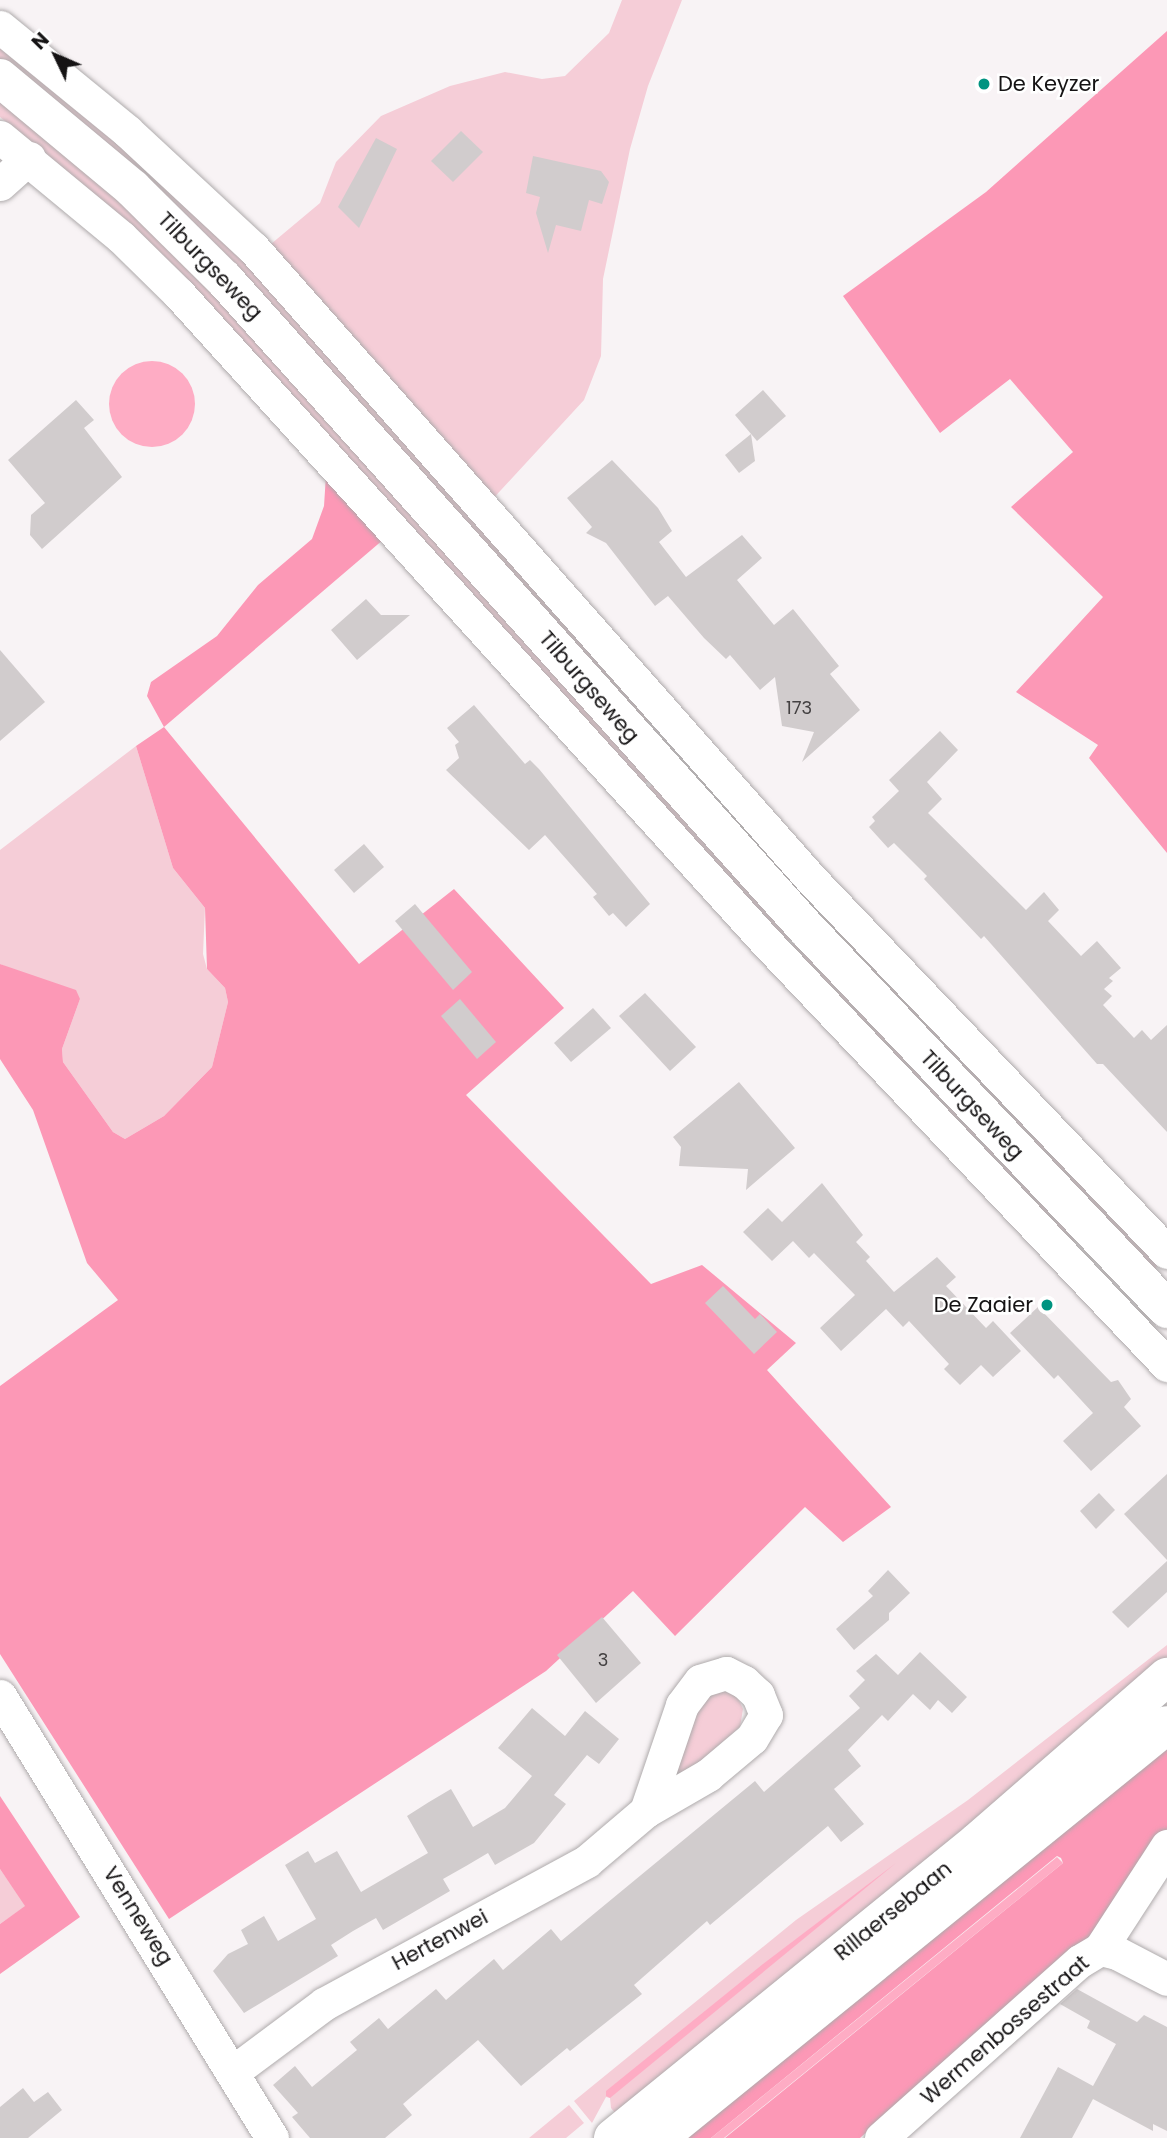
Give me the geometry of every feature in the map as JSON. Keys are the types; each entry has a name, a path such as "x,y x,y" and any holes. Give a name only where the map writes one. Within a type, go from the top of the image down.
{"street":[{"name":"Tilburgseweg","path":"0,27 127,131 253,248 812,880 1167,1252"},
{"name":"Tilburgseweg","path":"0,78 134,189 224,279 806,928 1167,1309"},
{"name":"Tilburgseweg","path":"0,136 29,158 179,294 766,942 1167,1365"},
{"path":"0,184 29,158"},
{"name":"Rillaersebaan","path":"613,2138 977,1842 1167,1677"},
{"name":"Venneweg","path":"0,1696 234,2071 272,2138"},
{"name":"Rillaersebaan","path":"658,2138 1167,1725"},
{"name":"Hertenwei","path":"234,2071 324,2004 587,1861 646,1811"},
{"name":"Wermenbossestraat","path":"881,2138 1080,1961 1100,1949 1167,1846"},
{"path":"1100,1949 1117,1953 1167,1979"}],"shaded area":[{"path":"622,0 682,0 648,86 630,149 603,279 601,356 584,400 489,503 271,244 320,203 336,162 381,116 450,86 505,72 542,79 565,76 609,33"},
{"path":"1167,31 1167,853 1089,758 1098,745 1016,692 1103,597 1011,507 1073,452 1010,379 940,433 843,296 986,192"},
{"path":"0,46 55,89 230,245 650,719 644,725 70,112 0,59"},
{"path":"0,97 45,132 206,282 650,779 643,785 180,272 104,202 0,117"},
{"path":"152,361 169,364 183,373 192,387 195,404 192,421 183,435 169,444 152,447 135,444 121,435 112,421 109,404 112,387 121,373 135,364"},
{"path":"326,475 384,539 164,727 147,696 151,682 217,636 258,585 312,539 324,506"},
{"path":"164,727 359,964 454,889 564,1008 466,1095 651,1284 702,1265 796,1343 767,1370 891,1507 843,1542 805,1507 675,1636 633,1591 546,1671 169,1919 0,1654 0,1386 118,1300 87,1263 33,1110 0,1059 0,964 76,990 80,999 62,1049 63,1062 113,1132 125,1139 164,1116 212,1067 228,1002 225,988 207,969 205,908 173,868 136,746"},
{"path":"136,746 173,868 205,908 203,954 207,969 225,988 228,1002 212,1067 164,1116 125,1139 113,1132 63,1062 62,1049 80,999 0,964 0,850"},
{"path":"653,784 793,937 786,943 647,789"},
{"path":"825,915 1159,1261 1155,1270 820,920"},
{"path":"797,941 1074,1235 1074,1249 790,948"},
{"path":"1167,1645 1167,1667 622,2121 611,2108 610,2098 606,2097 592,2123 574,2101 796,1920 968,1800"},
{"path":"722,1687 737,1696 743,1709 740,1727 683,1776 674,1772 697,1697"},
{"path":"1167,1733 1167,1832 1096,1938 1077,1944 860,2138 725,2138 1063,1863 1061,1858 1057,1856 711,2138 669,2138"},
{"path":"0,1796 80,1917 0,1974 0,1924 25,1906 0,1869"},
{"path":"1057,1857 1063,1863 724,2138 711,2138"},
{"path":"896,1863 610,2098 606,2096 606,2091 763,1964"},
{"path":"0,1869 26,1906 0,1924"},
{"path":"569,2105 584,2123 566,2138 529,2138"}],"building":[{"path":"461,131 483,152 453,182 431,161"},
{"path":"376,138 397,149 359,228 338,207"},
{"path":"533,156 601,171 609,182 602,204 589,200 581,231 556,225 548,253 536,213 540,197 526,193"},
{"path":"763,390 786,416 757,441 735,415"},
{"path":"76,400 94,420 84,428 122,477 42,549 30,535 31,515 45,503 8,460"},
{"path":"751,434 755,461 739,473 725,455"},
{"path":"612,460 658,508 672,531 659,542 686,577 742,535 762,558 737,580 774,625 793,609 839,666 830,674 860,710 802,762 814,732 782,726 775,677 760,690 730,655 726,659 704,638 668,596 655,606 606,543 586,533 592,527 567,498"},
{"path":"366,599 381,615 410,615 357,660 331,630"},
{"path":"0,650 45,702 0,741"},
{"path":"474,705 525,764 530,760 539,769 650,904 626,927 613,913 609,916 593,897 597,894 545,835 529,850 446,770 459,758 455,745 459,742 447,728"},
{"path":"940,731 958,750 927,782 942,799 928,813 1026,910 1044,892 1059,910 1048,921 1081,956 1097,941 1121,968 1109,978 1113,981 1104,989 1112,996 1103,1005 1134,1038 1142,1030 1151,1040 1167,1025 1167,1132 1103,1064 1097,1064 984,936 981,939 924,879 927,876 894,843 888,848 869,827 875,821 872,817 899,791 889,780"},
{"path":"364,844 384,867 354,893 334,870"},
{"path":"415,904 472,972 453,990 395,921"},
{"path":"645,993 696,1047 670,1071 619,1016"},
{"path":"460,999 496,1042 477,1059 441,1016"},
{"path":"593,1008 611,1028 571,1062 554,1043"},
{"path":"739,1082 795,1148 746,1190 748,1169 679,1166 681,1147 673,1137"},
{"path":"822,1183 863,1235 856,1242 870,1257 866,1261 894,1292 937,1257 956,1277 946,1286 986,1328 993,1321 1021,1351 993,1377 981,1365 960,1385 944,1369 949,1364 909,1321 903,1327 886,1309 841,1351 820,1328 855,1295 814,1253 809,1258 793,1241 772,1261 743,1232 768,1208 782,1222"},
{"path":"723,1286 755,1319 760,1314 777,1332 754,1354 705,1303"},
{"path":"1038,1307 1111,1382 1118,1380 1131,1399 1124,1407 1141,1426 1091,1471 1063,1441 1093,1413 1058,1375 1054,1379 1010,1333"},
{"path":"1167,1474 1167,1560 1124,1514"},
{"path":"1099,1493 1115,1510 1096,1529 1080,1511"},
{"path":"1167,1561 1167,1592 1128,1628 1112,1612"},
{"path":"888,1570 910,1593 889,1613 889,1620 854,1650 836,1629 873,1596 868,1591"},
{"path":"602,1617 641,1663 596,1703 557,1655"},
{"path":"920,1652 967,1697 952,1713 938,1700 930,1710 913,1694 888,1721 882,1715 848,1750 861,1766 834,1789 864,1824 841,1842 828,1826 710,1925 707,1921 634,1985 642,1994 570,2051 567,2048 521,2086 478,2040 403,2104 412,2115 385,2138 310,2138 292,2117 298,2113 273,2085 295,2066 312,2087 357,2050 350,2042 379,2018 388,2029 436,1989 446,2000 494,1959 503,1970 551,1929 561,1941 755,1781 764,1792 860,1708 849,1696 865,1680 856,1671 876,1654 898,1675"},
{"path":"532,1708 565,1736 585,1711 619,1739 599,1764 587,1755 554,1795 566,1804 534,1843 495,1865 488,1853 443,1879 450,1891 383,1930 376,1918 353,1931 331,1945 338,1956 244,2013 213,1971 228,1954 248,1944 241,1930 264,1916 278,1941 316,1919 285,1865 308,1851 315,1863 337,1851 361,1892 428,1853 407,1816 451,1789 473,1827 505,1808 532,1776 498,1748"},
{"path":"1077,1989 1137,2022 1144,2015 1167,2027 1167,2131 1153,2124 1153,2131 1093,2099 1072,2138 1020,2138 1058,2067 1093,2086 1116,2044 1087,2028 1090,2021 1060,2004"},
{"path":"23,2088 34,2102 48,2092 62,2110 28,2138 0,2138 0,2107"}],"place":[{"name":"De Keyzer","path":"984,84"},
{"name":"De Zaaier","path":"1047,1305"}]}
